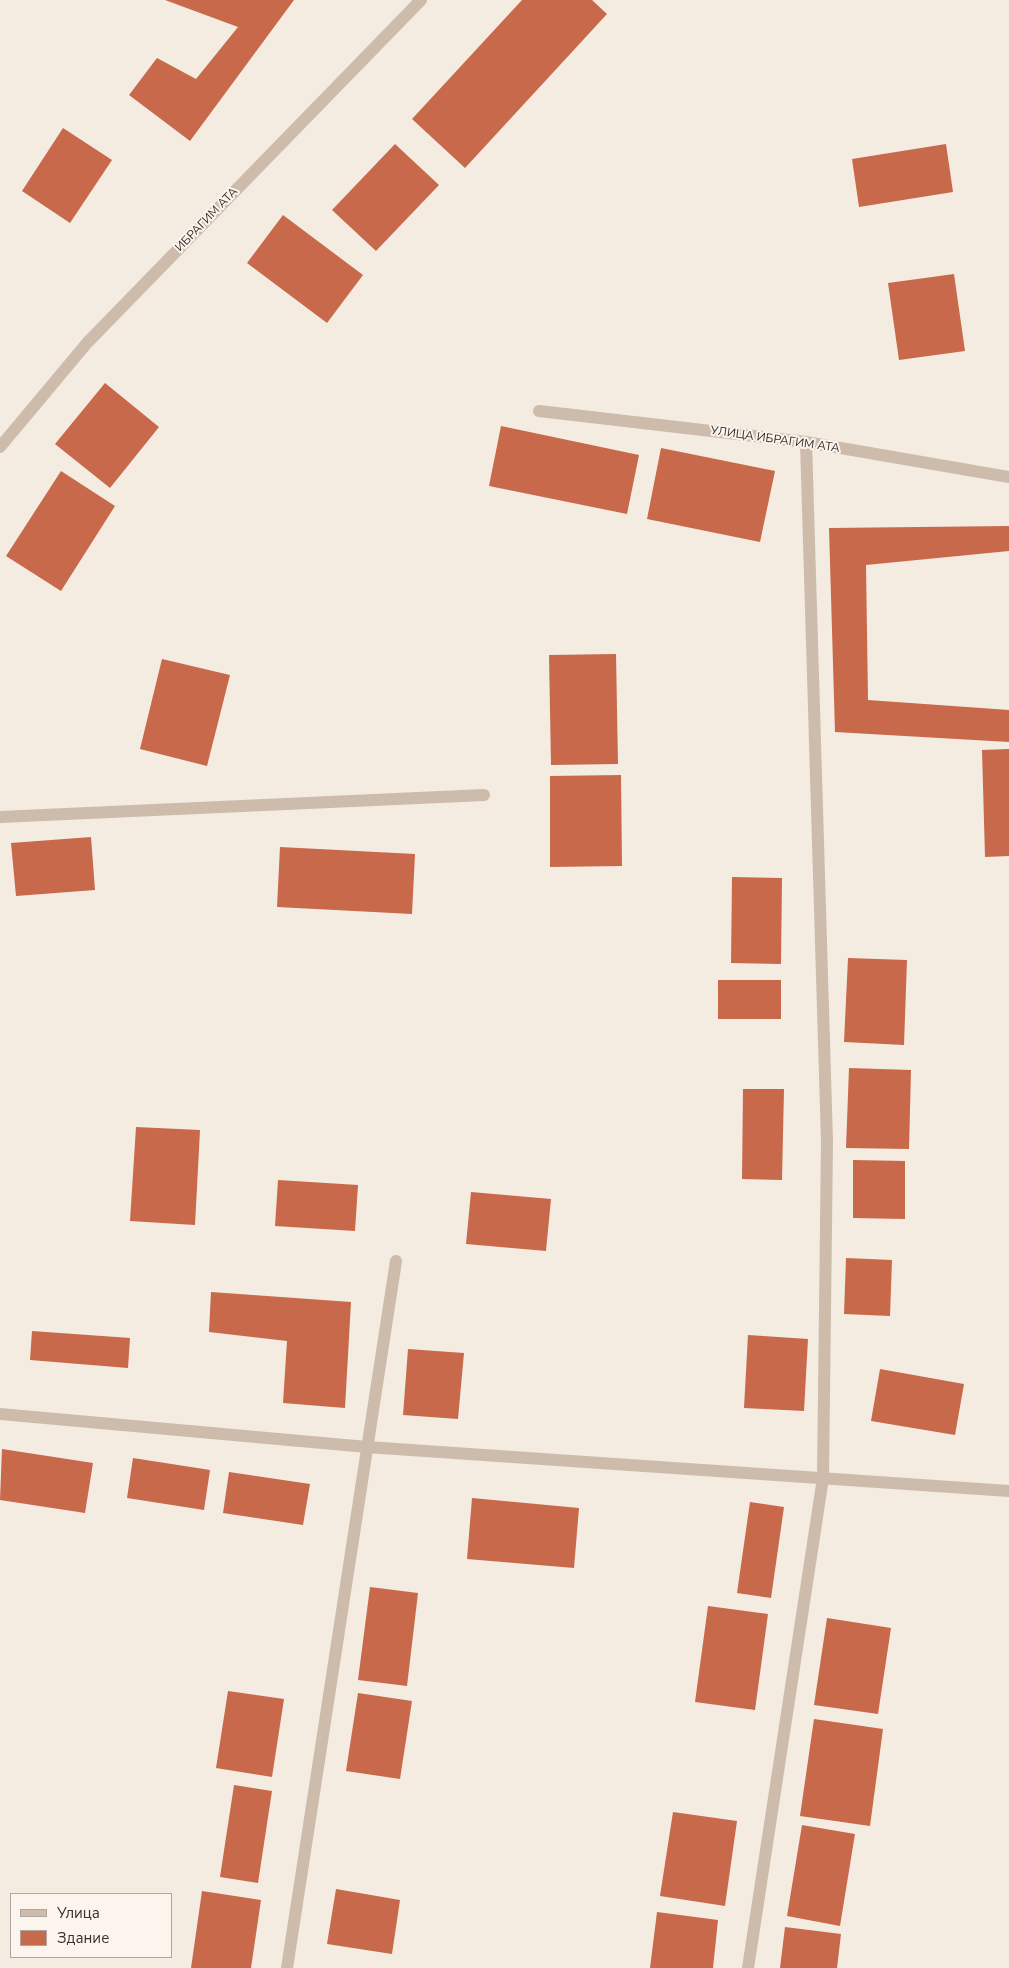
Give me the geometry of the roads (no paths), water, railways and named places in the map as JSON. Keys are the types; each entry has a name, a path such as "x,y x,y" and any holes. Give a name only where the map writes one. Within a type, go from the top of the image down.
{"street":[{"name":"ИБРАГИМ АТА","path":"0,448 87,343 421,0"},
{"name":"УЛИЦА ИБРАГИМ АТА","path":"540,411 806,442 1009,477"},
{"path":"748,1968 823,1478 828,1142 806,442"},
{"path":"0,817 484,795"},
{"path":"287,1968 396,1261"},
{"path":"0,1414 367,1447 1009,1490"}]}
